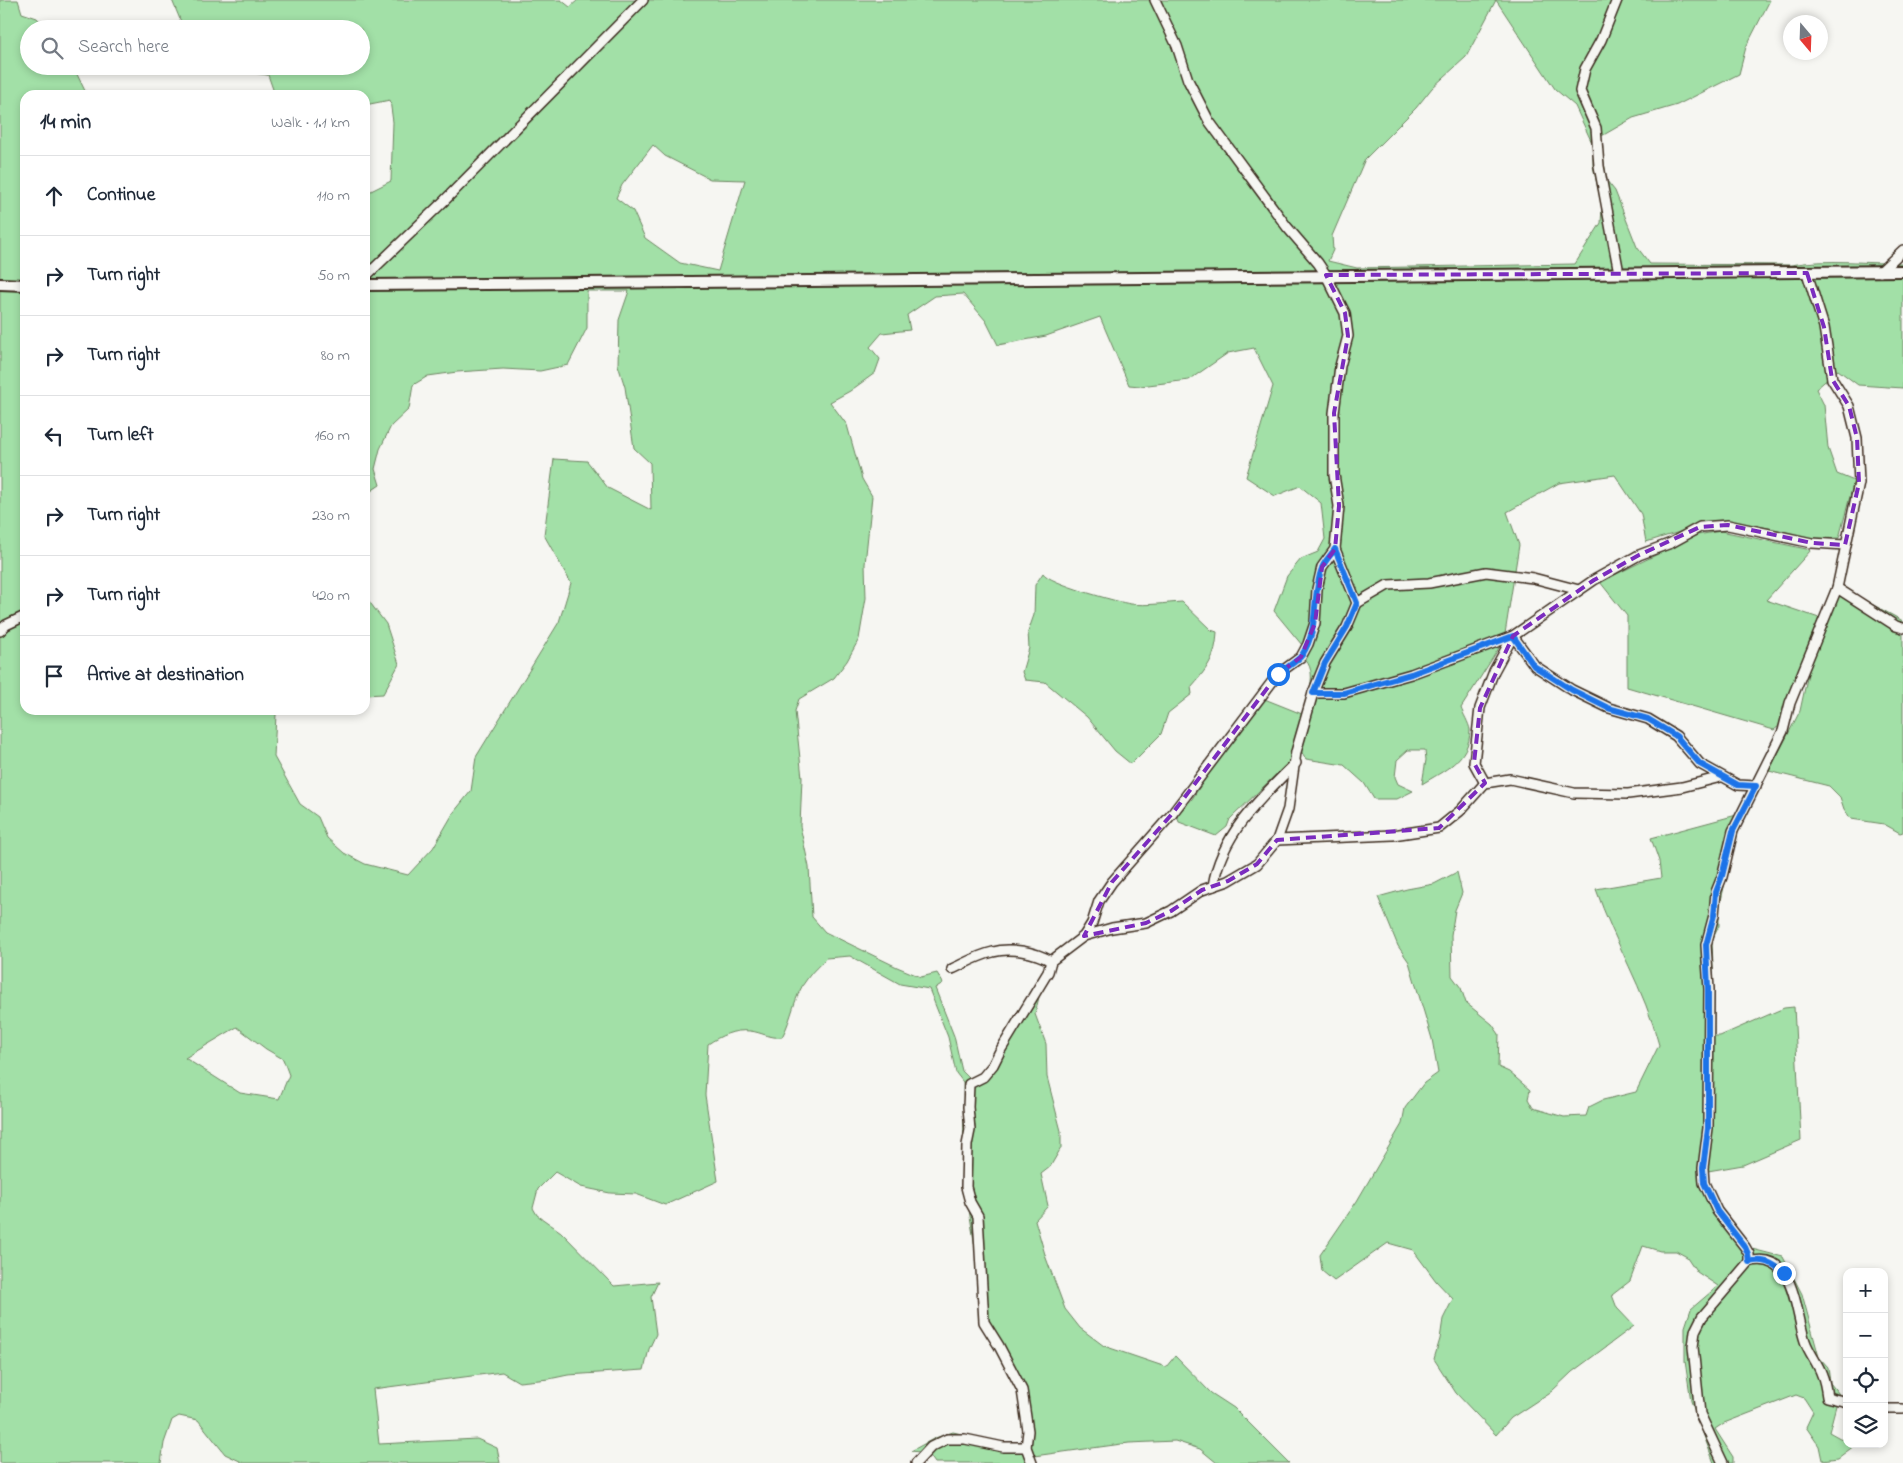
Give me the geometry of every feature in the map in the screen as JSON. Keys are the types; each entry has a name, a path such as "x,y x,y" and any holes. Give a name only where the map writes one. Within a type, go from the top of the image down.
{"street":[{"path":"370,272 445,200 643,0"},
{"path":"1155,0 1177,46 1188,80 1209,121 1287,227 1318,263 1344,313 1348,336 1340,366 1334,413 1334,475 1339,506 1335,549 1357,603"},
{"path":"1617,0 1601,40 1585,69 1580,91 1596,128 1599,166 1619,273"},
{"path":"1880,272 1903,250"},
{"path":"370,285 1903,272"},
{"path":"1749,1262 1745,1247 1717,1211 1704,1183 1703,1168 1708,1128 1708,989 1706,945 1714,915 1716,892 1733,831 1783,731 1790,702 1837,588 1859,483 1857,438 1849,406 1832,379 1824,327 1807,273"},
{"path":"0,284 20,285"},
{"path":"1313,693 1344,693 1402,677 1513,636 1594,580 1639,555 1671,542 1700,527 1728,525 1812,543 1845,545"},
{"path":"1084,936 1092,923 1098,901 1112,882 1172,814 1278,674 1301,657 1308,644 1315,623 1317,590 1322,567 1335,549"},
{"path":"1032,1463 1026,1447 1028,1432 1022,1390 1000,1346 984,1322 978,1216 970,1202 966,1187 967,1145 970,1130 969,1084 983,1076 993,1065 1048,972 1051,961 1084,936 1112,928 1146,923 1171,911 1202,890 1228,881 1257,864 1277,840 1288,809 1296,763 1296,752 1313,693 1325,663 1347,627 1357,603 1388,585 1429,583 1486,572 1533,578 1579,590"},
{"path":"1837,588 1896,626 1903,628"},
{"path":"0,631 6,625 20,618"},
{"path":"1513,636 1534,666 1572,690 1608,708 1648,719 1676,736 1700,764 1738,785 1756,786"},
{"path":"1485,784 1474,763 1480,708 1494,671 1513,636"},
{"path":"1214,886 1216,869 1234,830 1266,792 1296,763"},
{"path":"1277,840 1392,834 1439,828 1460,810 1485,784 1510,779 1574,793 1628,794 1682,787 1721,776"},
{"path":"952,969 994,952 1024,951 1038,954 1051,961"},
{"path":"1723,1463 1700,1414 1693,1347 1695,1331 1702,1317 1749,1262 1757,1260 1772,1262 1784,1273 1792,1286 1807,1346 1822,1374 1828,1397 1843,1401"},
{"path":"1888,1409 1903,1409"},
{"path":"916,1463 931,1447 947,1439 965,1439 1003,1447 1026,1447"}],"highlighted area":[{"path":"1807,273 1824,327 1832,379 1849,406 1857,438 1859,483 1845,545 1812,543 1728,525 1700,527 1639,555 1594,580 1513,636 1480,708 1474,763 1485,783 1439,828 1277,840 1257,864 1228,881 1202,890 1171,911 1146,923 1084,936 1112,882 1172,814 1278,674 1301,657 1315,623 1322,567 1335,549 1339,506 1334,413 1348,336 1345,313 1326,275"}],"green space":[{"path":"0,0 18,0 22,13 39,20 20,20 20,75 77,75 85,90 20,90 20,715 276,715 274,757 300,804 318,817 327,838 344,853 365,864 408,875 433,848 454,812 471,791 476,757 559,622 571,583 544,535 554,459 587,461 608,488 651,510 650,463 634,448 625,387 618,365 619,320 629,291 587,291 587,328 568,365 540,371 503,369 457,372 428,376 413,385 409,409 391,426 380,449 375,469 380,485 370,492 370,192 391,181 393,122 390,100 370,104 370,90 273,90 268,75 370,75 370,20 180,20 172,0 561,0 570,7 578,0 1496,0 1770,0 1746,47 1739,74 1677,105 1633,118 1600,137 1607,181 1615,191 1637,247 1650,264 1791,265 1819,262 1903,263 1903,388 1858,385 1838,370 1816,389 1824,405 1828,448 1837,474 1854,481 1839,538 1810,539 1779,530 1730,521 1700,522 1683,531 1646,542 1641,514 1615,475 1559,483 1507,512 1519,545 1504,640 1461,708 1470,730 1469,740 1460,757 1454,763 1422,784 1426,760 1425,750 1408,750 1397,760 1395,777 1398,784 1413,791 1397,799 1374,799 1364,783 1344,765 1306,759 1301,751 1294,748 1290,761 1230,819 1227,827 1216,836 1179,822 1177,815 1192,799 1228,743 1247,722 1262,698 1302,714 1311,682 1310,667 1299,654 1302,645 1274,611 1287,576 1301,559 1318,552 1325,539 1321,503 1300,486 1275,496 1246,477 1273,386 1254,348 1228,353 1189,380 1140,386 1129,385 1100,317 1046,336 998,345 986,321 963,294 935,296 907,315 910,330 882,333 870,347 880,359 875,373 850,391 830,402 847,425 862,479 872,496 865,564 866,598 859,639 847,661 834,678 799,699 795,711 802,778 800,826 809,867 812,917 825,932 897,967 921,977 937,973 943,983 935,988 954,1036 962,1071 970,1079 984,1072 1032,993 1039,997 1035,1014 1046,1044 1047,1077 1061,1131 1061,1148 1050,1167 1041,1174 1048,1206 1035,1220 1046,1258 1065,1309 1080,1328 1104,1346 1166,1367 1175,1356 1211,1393 1234,1408 1289,1463 1217,1463 1200,1449 1175,1441 1129,1443 1034,1456 1035,1463 935,1463 928,1453 911,1451 935,1438 953,1432 996,1442 1018,1444 1027,1436 1019,1390 982,1323 980,1278 969,1210 962,1192 963,1082 956,1073 948,1037 929,989 900,984 850,956 826,958 811,973 799,992 782,1037 750,1031 738,1031 722,1036 708,1044 705,1095 718,1181 665,1205 636,1194 610,1193 581,1187 555,1172 538,1189 533,1208 537,1215 561,1232 614,1286 658,1282 651,1297 656,1334 649,1349 644,1370 568,1375 519,1382 502,1372 373,1389 379,1444 477,1439 497,1448 500,1463 244,1463 225,1454 198,1420 179,1416 172,1420 164,1443 161,1463 0,1463","holes":["1496,0 1555,89 1575,106 1593,145 1593,166 1602,207 1601,223 1575,264 1357,268 1328,261 1333,250 1332,236 1365,159 1416,108 1432,88 1466,57","653,145 665,156 710,179 745,180 718,271 680,263 645,238 633,211 616,198 622,185","237,1027 283,1059 289,1075 279,1099 240,1093 185,1058"]},
{"path":"1721,531 1811,550 1766,600 1819,618 1786,701 1779,726 1774,730 1627,687 1627,616 1600,582 1697,535"},
{"path":"1043,573 1069,587 1123,603 1143,605 1182,602 1211,630 1217,632 1213,656 1191,687 1192,694 1168,713 1161,734 1131,764 1115,751 1087,717 1045,682 1025,680 1022,672 1029,648 1028,632 1034,615 1035,585"},
{"path":"1841,584 1855,595 1903,621 1903,832 1900,833 1884,824 1851,819 1844,809 1840,797 1829,786 1769,771 1800,711 1809,669"},
{"path":"370,603 386,624 399,664 383,694 370,695"},
{"path":"1744,813 1731,855 1719,910 1719,926 1712,940 1714,1036 1720,1036 1784,1008 1794,1007 1801,1140 1743,1165 1708,1171 1707,1176 1713,1197 1752,1249 1783,1257 1802,1294 1819,1357 1828,1367 1830,1383 1839,1394 1829,1432 1843,1440 1843,1448 1851,1448 1838,1458 1822,1460 1819,1446 1806,1427 1813,1412 1804,1398 1796,1395 1724,1423 1715,1429 1733,1457 1733,1463 1714,1463 1691,1401 1685,1361 1685,1327 1691,1309 1718,1286 1697,1272 1687,1257 1676,1251 1660,1251 1643,1246 1630,1281 1612,1295 1617,1308 1634,1326 1572,1372 1552,1391 1511,1418 1496,1435 1456,1393 1434,1359 1443,1319 1453,1299 1436,1281 1413,1250 1388,1243 1334,1281 1322,1271 1320,1255 1357,1201 1402,1124 1405,1108 1424,1083 1438,1073 1432,1039 1409,962 1398,946 1378,897 1434,884 1457,872 1462,893 1455,910 1451,935 1452,976 1461,988 1466,1003 1492,1024 1499,1034 1498,1067 1509,1072 1530,1090 1528,1099 1533,1108 1564,1117 1586,1116 1589,1107 1603,1100 1636,1092 1659,1045 1638,985 1611,928 1596,889 1661,878 1659,861 1651,838"}],"route":[{"path":"1278,674 1289,664 1301,657 1308,644 1315,623 1317,590 1322,567 1335,549 1357,603 1347,627 1325,663 1313,693 1344,693 1411,674 1513,636 1534,666 1572,690 1608,708 1648,719 1676,736 1700,764 1738,785 1756,786 1733,831 1716,892 1714,915 1706,945 1708,989 1708,1128 1703,1168 1704,1183 1717,1211 1745,1247 1749,1262 1757,1260 1772,1262 1784,1273"}]}
